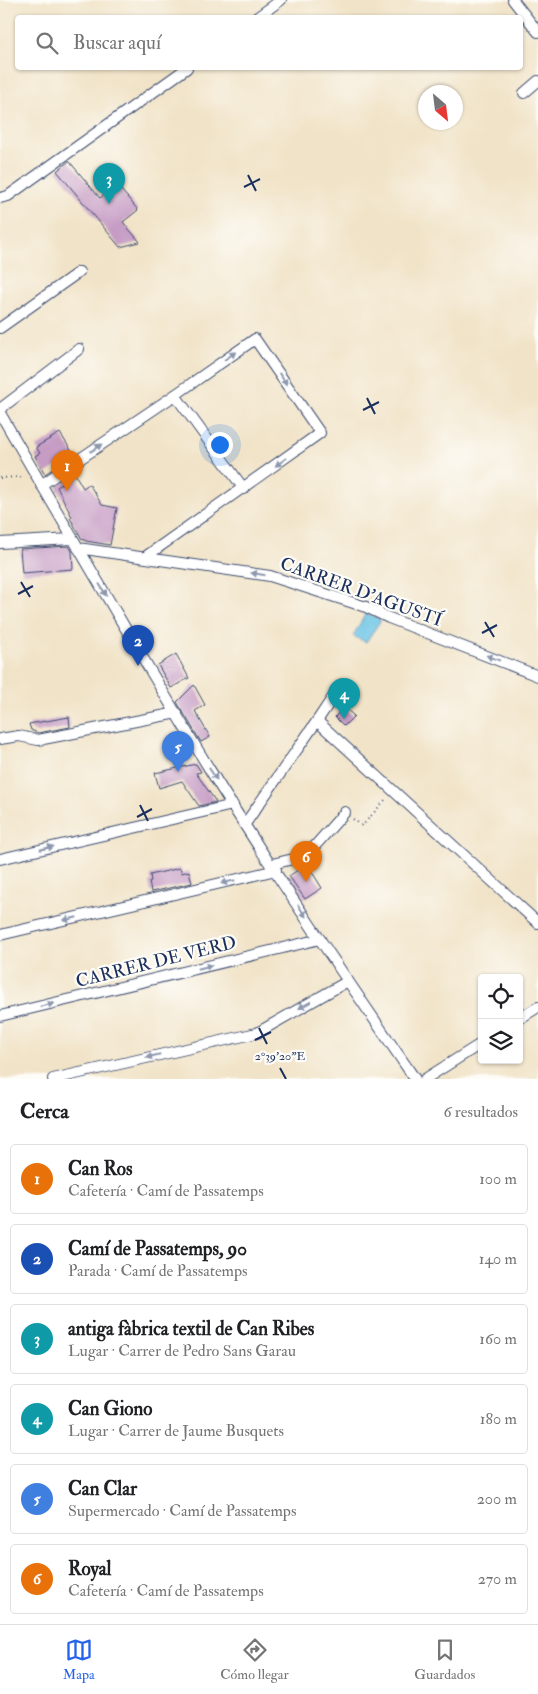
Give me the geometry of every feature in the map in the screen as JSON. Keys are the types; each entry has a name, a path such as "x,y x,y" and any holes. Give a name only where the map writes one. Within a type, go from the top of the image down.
{"street":[{"path":"260,15 281,0"},
{"path":"513,0 538,32"},
{"path":"2,196 184,70"},
{"path":"524,93 538,81"},
{"path":"0,328 79,272"},
{"path":"39,480 174,395 255,338 320,433 146,557"},
{"path":"79,349 0,411 72,538 233,805 320,939 415,1079"},
{"path":"174,395 244,488"},
{"path":"0,543 72,538"},
{"name":"CARRER D'AGUSTÍ","path":"78,548 270,576 366,608 537,674"},
{"path":"245,824 317,722 341,684"},
{"path":"0,739 19,736 38,740 177,713"},
{"path":"317,722 538,924"},
{"path":"0,859 233,805"},
{"path":"0,935 274,867 306,856 345,812"},
{"name":"CARRER DE VERD","path":"0,1016 320,939"},
{"path":"53,1079 257,1033 348,981"},
{"path":"523,1016 538,1007"},
{"path":"425,1079 478,1046"}],"path":[{"path":"0,478 39,480"},
{"path":"345,812 362,826 394,791"}],"water":[{"path":"366,613 381,620 366,642 353,636"}],"building":[{"path":"69,161 100,198 117,185 138,210 123,222 140,242 120,247 57,171"},
{"path":"60,433 74,455 45,474 35,456 40,453 36,447"},
{"path":"75,474 83,488 89,484 102,505 117,508 110,545 82,539 70,518 72,517 57,487"},
{"path":"69,546 72,551 73,569 22,573 20,549"},
{"path":"176,654 189,678 171,688 158,665"},
{"path":"194,685 205,705 195,711 210,737 201,742 177,702"},
{"path":"344,707 354,716 344,726 335,717"},
{"path":"69,717 70,727 38,733 31,730 29,724"},
{"path":"196,764 201,772 196,773 216,802 199,806 182,781 159,788 155,773"},
{"path":"307,864 322,888 305,899 289,876"},
{"path":"180,868 182,873 189,871 192,883 151,892 150,875"}],"place":[{"name":"antiga fàbrica textil de Can Ribes","path":"109,204"},
{"name":"Can Ros","path":"67,491"},
{"name":"Camí de Passatemps, 90","path":"138,666"},
{"name":"Can Giono","path":"344,719"},
{"name":"Can Clar","path":"178,772"},
{"name":"Royal","path":"306,882"}]}
